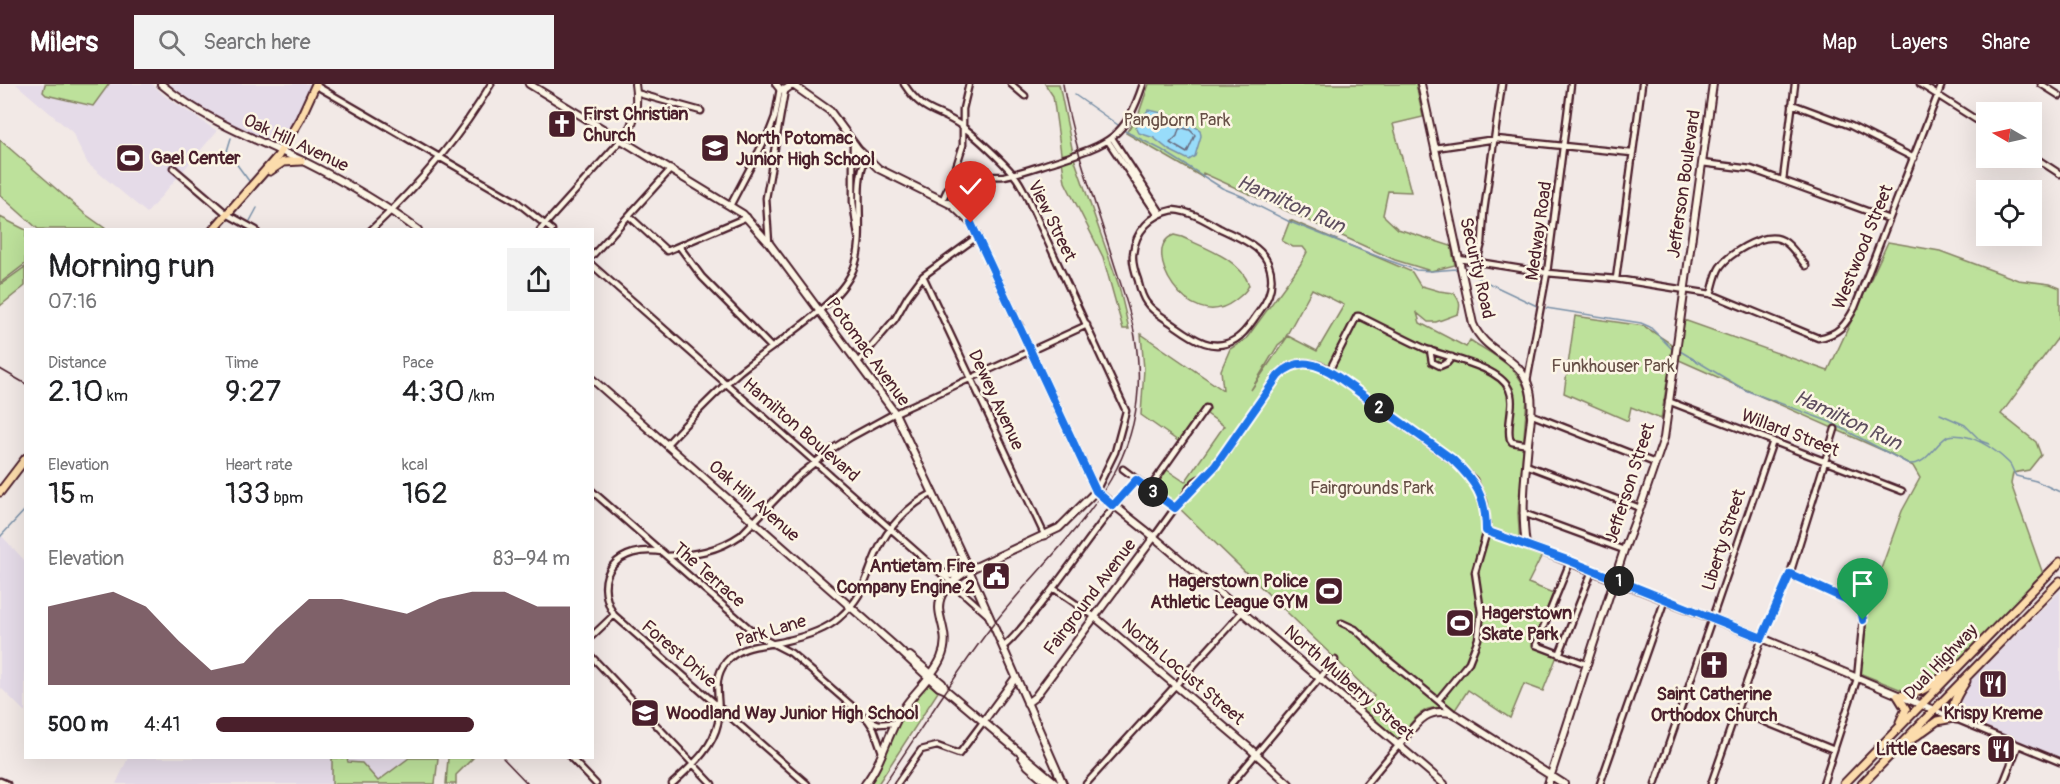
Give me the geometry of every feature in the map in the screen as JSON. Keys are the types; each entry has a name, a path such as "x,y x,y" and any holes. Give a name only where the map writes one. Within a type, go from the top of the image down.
{"main road":[{"path":"215,228 281,152 300,119 315,85"},
{"path":"255,184 283,162 301,160"},
{"path":"0,492 3,482 24,460"},
{"name":"Dual Highway","path":"1844,784 2060,562"},
{"name":"Dual Highway","path":"1862,784 2060,581"},
{"path":"1898,696 1923,691 1966,658"},
{"path":"1887,759 1937,721 1954,718 1953,703 1972,671"},
{"path":"1892,735 1906,712 1905,705 1898,696"}],"street":[{"name":"Oak Hill Avenue","path":"161,84 214,121 301,160 356,189 392,210 415,228"},
{"path":"373,228 441,158 491,84"},
{"path":"542,228 627,133 634,118 636,93 634,84"},
{"name":"View Street","path":"904,84 922,106 963,127 1013,174 1028,199 1126,411 1115,452 1096,491"},
{"path":"942,199 951,183 960,158 964,99 969,84"},
{"path":"1011,84 1025,96"},
{"path":"951,183 967,175 992,177 1013,174 1095,148 1110,140 1124,126 1134,111 1143,84"},
{"name":"Security Road","path":"1421,84 1470,314 1476,332 1487,345 1522,372 1527,381"},
{"path":"1478,261 1502,84"},
{"name":"Medway Road","path":"1527,381 1547,273 1571,84"},
{"path":"1616,279 1642,84"},
{"name":"Jefferson Boulevard","path":"1684,289 1713,84"},
{"path":"1783,180 1795,84"},
{"path":"1920,84 1976,119"},
{"name":"Westwood Street","path":"1459,259 1547,273 1616,279 1712,294 1818,339 1830,336 1847,323 1855,307 1942,84"},
{"path":"2041,84 2060,96"},
{"path":"315,85 516,202 550,228"},
{"name":"Potomac Avenue","path":"532,85 747,217 769,243 895,413 969,570 1062,784"},
{"path":"780,87 793,85 830,111 866,158 890,176 942,199 965,216 978,236 1096,491 1064,524 1045,536 969,570 951,575 942,573"},
{"path":"730,206 770,130 775,117 780,87"},
{"path":"769,243 766,198 780,87"},
{"path":"636,93 701,111"},
{"path":"1792,104 1851,126 1914,158"},
{"path":"1435,148 1496,139 1632,153"},
{"path":"1110,140 1159,214"},
{"path":"853,143 853,202 859,242"},
{"path":"667,444 727,383 836,297 849,279 856,263 859,242 861,172 866,158"},
{"path":"2042,162 2060,174"},
{"path":"1702,163 1751,169 1889,219"},
{"path":"173,168 227,214 252,228"},
{"path":"594,254 671,169"},
{"path":"1181,210 1195,215 1251,244 1266,260 1272,273 1267,303 1243,333 1233,341 1220,345 1202,343 1155,312 1146,302 1134,266 1133,254 1144,228 1159,214 1181,210"},
{"path":"629,216 667,251 747,217"},
{"path":"858,362 895,319 923,276 978,236"},
{"path":"1712,294 1718,269 1729,255 1764,239 1776,238 1786,243 1806,266"},
{"path":"679,246 702,277 771,347"},
{"name":"Hamilton Boulevard","path":"594,267 990,617"},
{"name":"Dewey Avenue","path":"923,276 1045,536"},
{"name":"Jefferson Street","path":"1548,784 1614,579 1664,438 1684,289"},
{"path":"1438,700 1469,662 1478,639 1481,612 1475,572 1486,531 1484,502 1468,474 1452,459 1329,371 1357,316 1430,350 1492,373 1506,384 1512,399 1510,439 1512,442 1528,445"},
{"path":"594,634 614,615 606,592 607,578 615,564 627,554 643,550 665,554 697,554 720,548 741,535 784,490 816,462 851,437 895,413 1087,325"},
{"path":"1430,350 1432,362 1440,366 1452,357"},
{"name":"Fairground Avenue","path":"1027,703 1035,697 1175,508 1206,477 1281,372 1302,363 1318,365 1329,371"},
{"name":"Oak Hill Avenue","path":"594,380 929,675 939,687 946,690 1057,784"},
{"path":"1526,545 1523,513 1531,399 1527,381"},
{"name":"Willard Street","path":"1668,401 1902,491"},
{"path":"1149,489 1206,408"},
{"path":"1530,414 1655,463"},
{"path":"1711,784 1762,638 1790,574 1835,429"},
{"name":"Liberty Street","path":"1655,784 1773,441"},
{"path":"1526,465 1640,508"},
{"path":"1123,470 1175,508"},
{"path":"1003,647 1053,588 1113,506 1136,480"},
{"name":"North Mulberry Street","path":"1096,491 1154,537 1444,784"},
{"name":"The Terrace","path":"594,492 758,636 797,658 868,720 874,729 882,752"},
{"name":"Park Lane","path":"672,784 704,753 715,734 719,715 717,678 724,664 738,652 798,638 835,622 851,606 863,589 877,551 891,528 914,504 933,493"},
{"path":"1523,513 1624,550"},
{"path":"1486,531 1570,561 1713,618 2060,762"},
{"path":"1570,561 1536,645 1586,664"},
{"path":"865,784 874,770 895,723 939,661 944,648 939,614 940,601 952,582 969,570"},
{"path":"1559,655 1592,571"},
{"path":"1790,574 1852,602 1861,609 1863,620 1857,679 1823,784"},
{"name":"North Locust Street","path":"1053,588 1095,617 1289,784"},
{"path":"1600,784 1665,599"},
{"path":"1086,784 1242,612"},
{"name":"Forest Drive","path":"614,615 807,784"},
{"path":"1342,623 1355,629 1454,714 1564,784"},
{"path":"594,659 712,784"},
{"path":"1231,784 1335,660"},
{"path":"897,784 921,750 937,746 959,754 1016,677"},
{"path":"1736,710 1834,750"},
{"path":"1366,784 1428,713 1437,711 1454,714"},
{"path":"868,720 879,724 895,723"},
{"path":"2003,784 2018,746"},
{"name":"Oak Hill Avenue","path":"1022,756 1028,766 1049,784"},
{"path":"572,759 596,784"},
{"path":"1431,784 1436,777"},
{"path":"0,781 7,784"}],"shaded area":[{"path":"16,84 152,84 165,96 217,131 147,213 88,164 72,132"},
{"path":"168,84 311,84 291,127 279,146 215,116"},
{"path":"0,534 24,560 24,711 0,687"},
{"path":"2060,591 2060,758 1958,715 1956,710 1957,701 1974,677"},
{"path":"128,759 438,759 435,784 116,784"}],"green space":[{"path":"45,84 109,84 93,106 46,95 43,92"},
{"path":"1045,84 1059,84 1074,158 1119,286 1129,329 1123,329 1103,257 1065,182 1053,96"},
{"name":"Pangborn Park","path":"1149,84 1416,84 1423,117 1393,124 1411,192 1388,191 1383,215 1398,229 1451,246 1455,265 1431,271 1395,260 1203,173 1202,177 1126,133 1139,113"},
{"path":"0,140 85,214 105,228 37,228 0,195"},
{"path":"0,217 24,229 24,265 0,283"},
{"name":"Fairgrounds Park","path":"1290,220 1412,272 1421,287 1454,293 1459,303 1458,314 1436,322 1428,322 1417,313 1420,323 1466,347 1470,340 1506,363 1520,378 1527,398 1518,513 1520,547 1542,555 1528,583 1553,593 1533,646 1557,656 1543,691 1524,684 1510,718 1468,690 1455,710 1435,708 1422,712 1398,739 1363,709 1374,696 1179,508 1157,490 1167,470 1185,482 1224,426 1207,414 1210,409 1204,405 1178,441 1141,415 1144,369 1141,334 1223,390 1221,370 1230,349 1246,339 1307,252 1303,247 1293,247 1282,241","holes":["1312,289 1344,305 1317,351 1288,336 1251,390 1278,345 1284,340"]},
{"path":"1174,235 1211,250 1230,261 1238,268 1249,285 1243,294 1217,309 1200,307 1185,299 1173,286 1165,270 1162,255 1164,243"},
{"path":"1888,242 1940,251 2018,280 2050,284 2060,288 2060,335 2001,414 2036,442 2041,455 2029,470 2013,473 2011,484 2043,574 2033,589 1985,640 1933,685 1912,694 1859,673 1865,613 1902,511 1920,478 1913,466 1891,454 1679,360 1684,320 1828,371"},
{"path":"24,268 24,287 0,306 0,285"},
{"name":"Funkhouser Park","path":"1575,316 1644,326 1673,345 1661,419 1631,407 1628,421 1564,393"},
{"path":"930,685 938,692 878,784 869,784 900,718 923,686"},
{"path":"332,759 347,759 348,762 362,763 378,781 408,759 438,759 435,784 332,784"},
{"path":"448,759 472,759 456,775 456,784 446,784"}],"water":[{"path":"1148,110 1175,117 1200,130 1201,136 1195,156 1189,160 1169,150 1154,138 1139,133 1136,127"}],"waterway":[{"name":"Hamilton Run","path":"1075,95 1118,125"},
{"name":"Hamilton Run","path":"1125,131 1162,150 1222,188 1290,222 1416,270 1456,269"},
{"name":"Hamilton Run","path":"231,138 227,151 249,181"},
{"name":"Hamilton Run","path":"250,221 257,208"},
{"name":"Hamilton Run","path":"1465,270 1537,306"},
{"name":"Hamilton Run","path":"1546,308 1641,323 1650,327 1672,349"},
{"name":"Hamilton Run","path":"1680,351 1745,390 1830,422 1909,464 1926,458 1948,436 1965,436 1981,442 1996,452 2010,465 2016,476 2036,481 2060,492"},
{"path":"1940,414 1965,425 1981,441 1989,444"},
{"name":"Hamilton Run","path":"0,537 24,511"}],"railway":[{"path":"884,784 950,684 992,626 1100,497 1119,463 1133,426 1138,385 1135,337 1126,300 1079,152 1063,84"},
{"path":"0,369 24,383"},
{"path":"504,759 528,784"}],"place":[{"name":"First Christian Church","path":"562,124"},
{"name":"North Potomac Junior High School","path":"715,148"},
{"name":"Gael Center","path":"130,158"},
{"name":"Antietam Fire Company Engine 2","path":"996,576"},
{"name":"Hagerstown Police Athletic League GYM","path":"1329,591"},
{"name":"Hagerstown Skate Park","path":"1460,623"},
{"name":"Saint Catherine Orthodox Church","path":"1714,665"},
{"name":"Krispy Kreme","path":"1993,684"},
{"name":"Woodland Way Junior High School","path":"645,713"},
{"name":"Little Caesars","path":"2001,749"}],"route":[{"path":"971,223 1096,491 1113,506 1136,480 1175,508 1215,466 1278,376 1291,366 1302,363 1312,364 1338,377 1452,459 1468,474 1474,480 1484,502 1486,531 1570,561 1762,638 1790,574 1852,602 1861,609 1863,620"}]}
